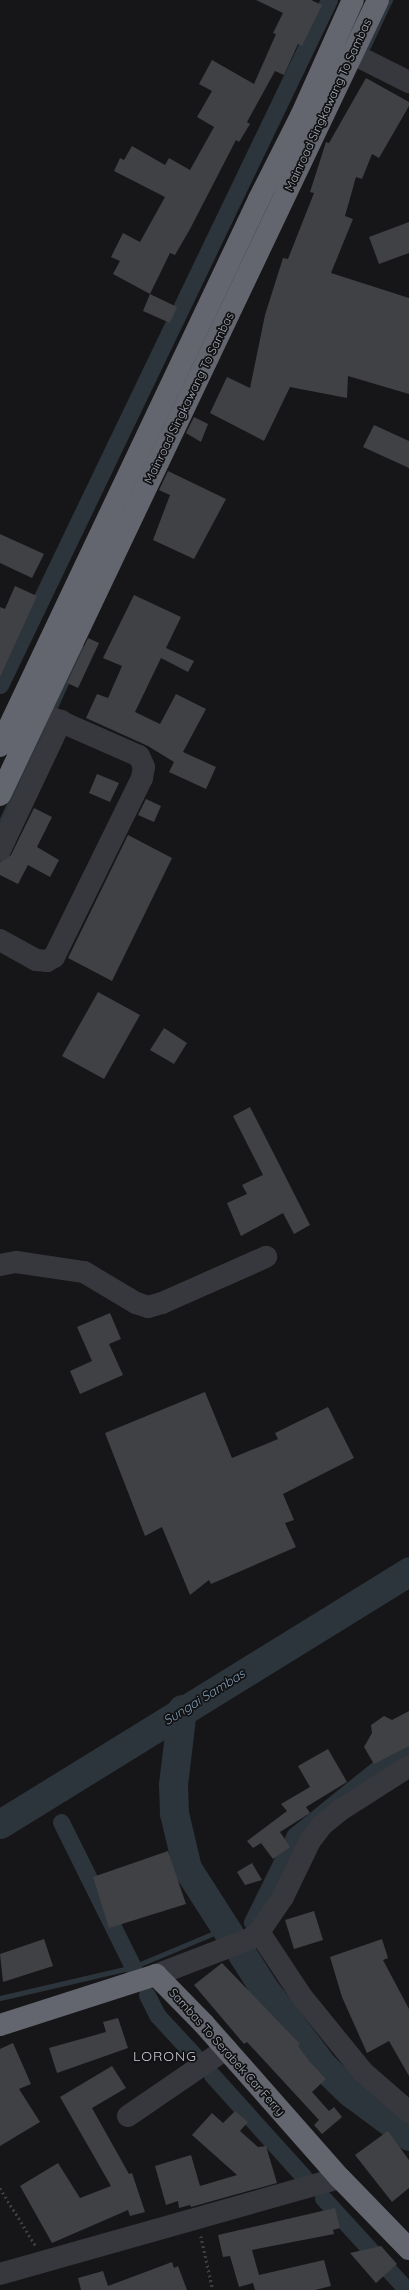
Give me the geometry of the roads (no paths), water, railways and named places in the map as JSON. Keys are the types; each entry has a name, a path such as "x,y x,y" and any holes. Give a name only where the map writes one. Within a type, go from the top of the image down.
{"highway":[{"name":"Mainroad Singkawang To Sambas","path":"0,746 259,199 304,109 353,0"},
{"name":"Mainroad Singkawang To Sambas","path":"0,795 351,53 378,0"},
{"path":"0,2025 156,1975"},
{"name":"Sambas To Serabek Car Ferry","path":"156,1975 226,2049 340,2178 409,2249"}],"street":[{"path":"351,53 409,82"},
{"path":"0,940 36,960 47,961 54,957 142,778 144,767 139,756 39,712"},
{"path":"0,850 61,722"},
{"path":"0,1265 16,1262 84,1272 136,1303 148,1306 162,1303 266,1257"},
{"path":"156,1975 216,1952 254,1935 283,1897 310,1842 322,1825 338,1810 409,1766"},
{"path":"254,1935 363,2072 409,2112"},
{"path":"128,2116 226,2049"},
{"path":"0,2274 197,2220 340,2178"}],"waterway":[{"path":"0,685 329,0"},
{"path":"368,47 390,0"},
{"path":"56,705 82,648"},
{"path":"0,823 44,728"},
{"name":"Sungai Sambas","path":"0,1824 409,1571"},
{"path":"182,1709 173,1784 174,1813 187,1868 263,1987 323,2066 350,2092 409,2136"},
{"path":"252,1922 295,1835 383,1764 409,1750"},
{"path":"61,1822 133,1967"},
{"path":"0,1998 133,1967 212,1934"},
{"path":"147,1995 157,2015 194,2055"},
{"path":"212,2075 304,2177"},
{"path":"323,2198 407,2290"}],"district":[{"name":"LORONG","path":"165,2056"}]}
